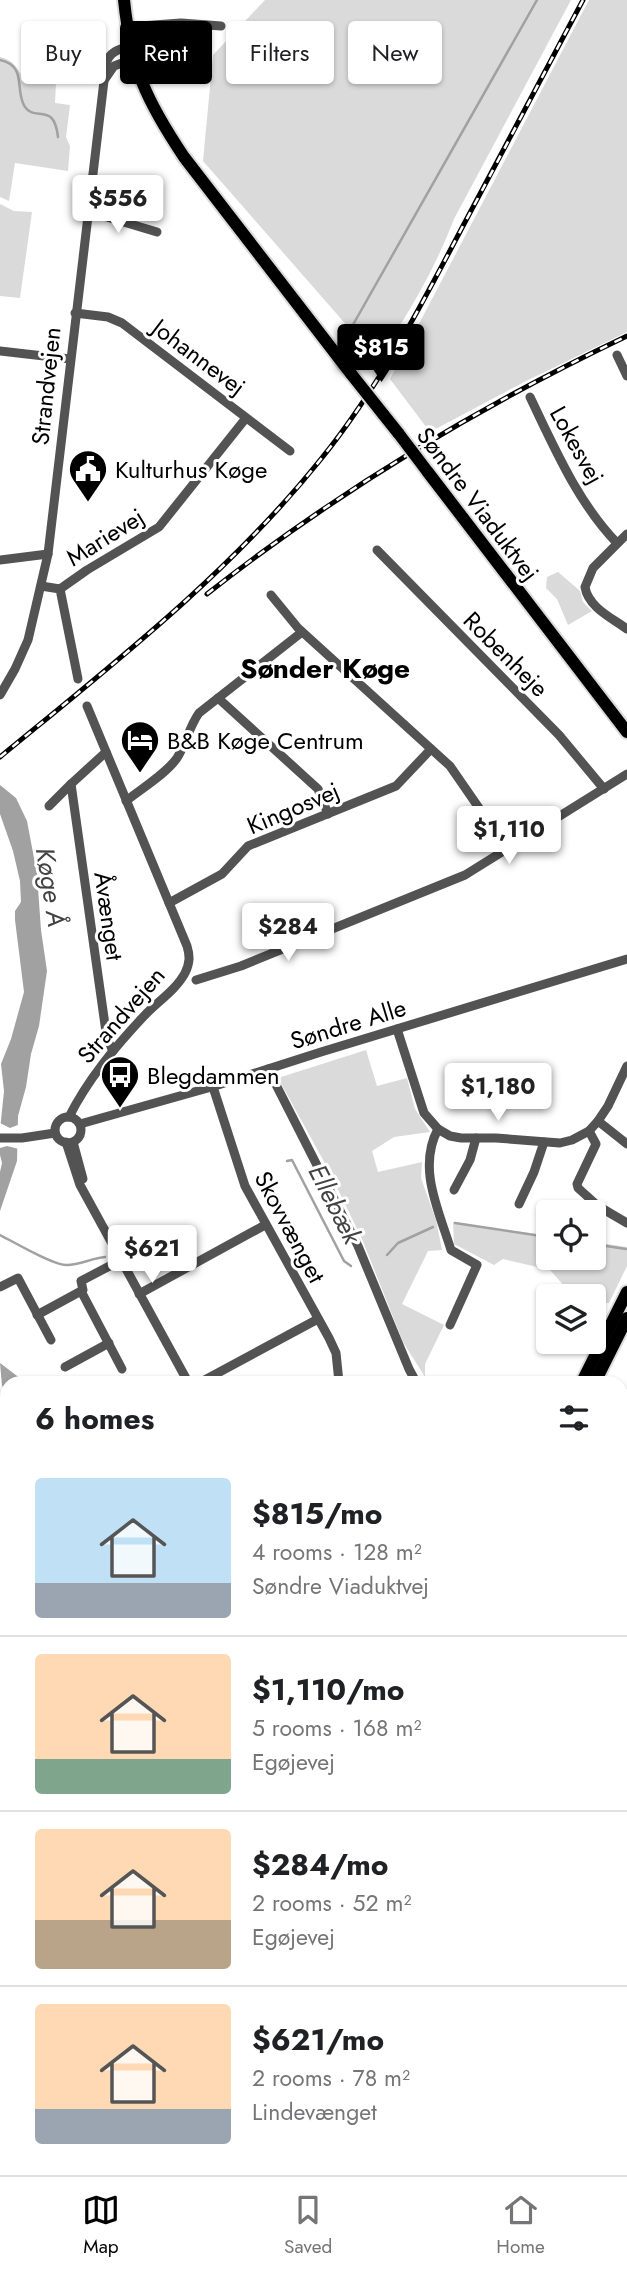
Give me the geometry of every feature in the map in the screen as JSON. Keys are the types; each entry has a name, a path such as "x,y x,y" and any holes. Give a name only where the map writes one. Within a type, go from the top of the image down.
{"main road":[{"path":"124,0 126,21"},
{"name":"Søndre Viaduktvej","path":"143,84 154,110 184,157 627,732"},
{"path":"585,1376 627,1292"},
{"path":"598,1376 627,1318"}],"street":[{"path":"212,25 221,26"},
{"name":"Strandvejen","path":"106,66 107,59 120,49"},
{"path":"106,78 114,66 120,64"},
{"name":"Strandvejen","path":"0,695 10,680 28,640 48,554 104,84"},
{"path":"88,211 157,232"},
{"name":"Johannevej","path":"75,313 115,318 290,451"},
{"path":"0,351 70,359"},
{"path":"617,355 627,376"},
{"name":"Lokesvej","path":"530,397 566,470 617,543"},
{"name":"Marievej","path":"60,589 159,527 246,418"},
{"path":"627,534 588,576 585,592 593,604 627,629"},
{"name":"Robenheje","path":"377,550 559,735 604,789"},
{"path":"0,560 48,554"},
{"path":"41,586 60,589 78,679"},
{"path":"271,595 302,632 450,766 508,850"},
{"path":"127,801 173,763 199,713 302,632"},
{"path":"0,674 10,680"},
{"path":"218,698 318,789 328,814"},
{"name":"Strandvejen","path":"69,1117 79,1098 113,1051 179,982 188,965 189,955 87,706"},
{"name":"Kingosvej","path":"169,903 222,874 248,846 396,786 431,749"},
{"path":"48,806 106,752"},
{"path":"196,980 241,966 456,879 508,850 627,774"},
{"name":"Åvænget","path":"71,784 107,1039 113,1051"},
{"name":"Søndre Alle","path":"80,1124 213,1087 627,959"},
{"path":"397,1029 418,1101 428,1119 450,1136 461,1138 560,1143 572,1140 589,1131 598,1121 627,1066"},
{"path":"268,1069 344,1214 413,1376"},
{"name":"Skovvænget","path":"213,1087 240,1174 336,1353 338,1376"},
{"path":"69,1117 80,1124 79,1136 69,1142 59,1139 55,1133 58,1121 69,1117"},
{"path":"598,1121 627,1144"},
{"path":"438,1129 430,1149 428,1164 437,1207 451,1250 477,1265 450,1325"},
{"path":"589,1131 596,1144 577,1184 578,1188 598,1206 627,1223"},
{"path":"0,1138 55,1133"},
{"path":"454,1190 470,1160 476,1138"},
{"path":"69,1142 89,1201 185,1376"},
{"path":"519,1204 544,1142"},
{"path":"139,1294 265,1225"},
{"path":"121,1260 81,1281 81,1291 122,1369"},
{"path":"0,1287 18,1279 51,1340"},
{"path":"37,1315 81,1291"},
{"path":"212,1376 318,1319"},
{"path":"65,1367 109,1343"}],"shaded area":[{"path":"265,0 571,0 454,219 420,292 377,360 203,161 213,55 226,41 226,84 334,84 334,21 245,21"},
{"path":"589,0 627,0 627,332 430,432 390,379"},
{"path":"0,57 14,64 19,70 21,84 56,84 55,103 70,105 66,137 70,146 68,171 15,163 9,201 0,197"},
{"path":"0,204 14,211 32,212 20,298 0,296"},
{"path":"558,572 580,591 583,602 592,611 568,625 557,599 546,588 547,577"},
{"path":"0,785 16,798 27,821 37,874 47,971 39,1026 18,1116 17,1161 0,1211 0,1130 4,1091 1,1064 24,992 15,920 15,911 21,902 20,881 0,814"},
{"path":"366,1050 377,1086 407,1078 415,1109 430,1132 394,1137 372,1151 378,1172 422,1162 421,1178 436,1220 442,1250 428,1251 402,1304 444,1325 425,1364 425,1376 403,1342 362,1239 327,1167 278,1078"},
{"path":"453,1222 536,1234 536,1267 503,1259 494,1265 454,1244"},
{"path":"606,1244 627,1247 627,1266 609,1303 606,1303 606,1284 562,1284 550,1270 606,1270"},
{"path":"0,1363 17,1376 1,1376"}],"pier":[{"path":"0,1123 10,1128 18,1125 19,1149 7,1146 0,1148"}],"waterway":[{"path":"350,330 537,0"},
{"path":"0,60 9,63 17,73 25,107 29,111 53,119 58,137"},
{"name":"Ellebæk","path":"287,1161 292,1160 344,1261 351,1266"},
{"name":"Ellebæk","path":"455,1223 536,1235"},
{"name":"Ellebæk","path":"387,1255 398,1243 433,1227"},
{"name":"Ellebæk","path":"0,1235 61,1264 72,1265 105,1257"},
{"name":"Ellebæk","path":"606,1246 626,1249"}],"railway":[{"path":"0,757 127,652 209,579 285,501 342,432 380,375 432,285 583,0"},
{"path":"207,594 307,521 410,453 517,392 627,336"}],"place":[{"name":"Kulturhus Køge","path":"88,503"},
{"name":"B&B Køge Centrum","path":"140,774"},
{"name":"Blegdammen","path":"120,1109"}],"district":[{"name":"Sønder Køge","path":"325,668"}],"water label":[{"name":"Køge Å","path":"51,887"}]}
